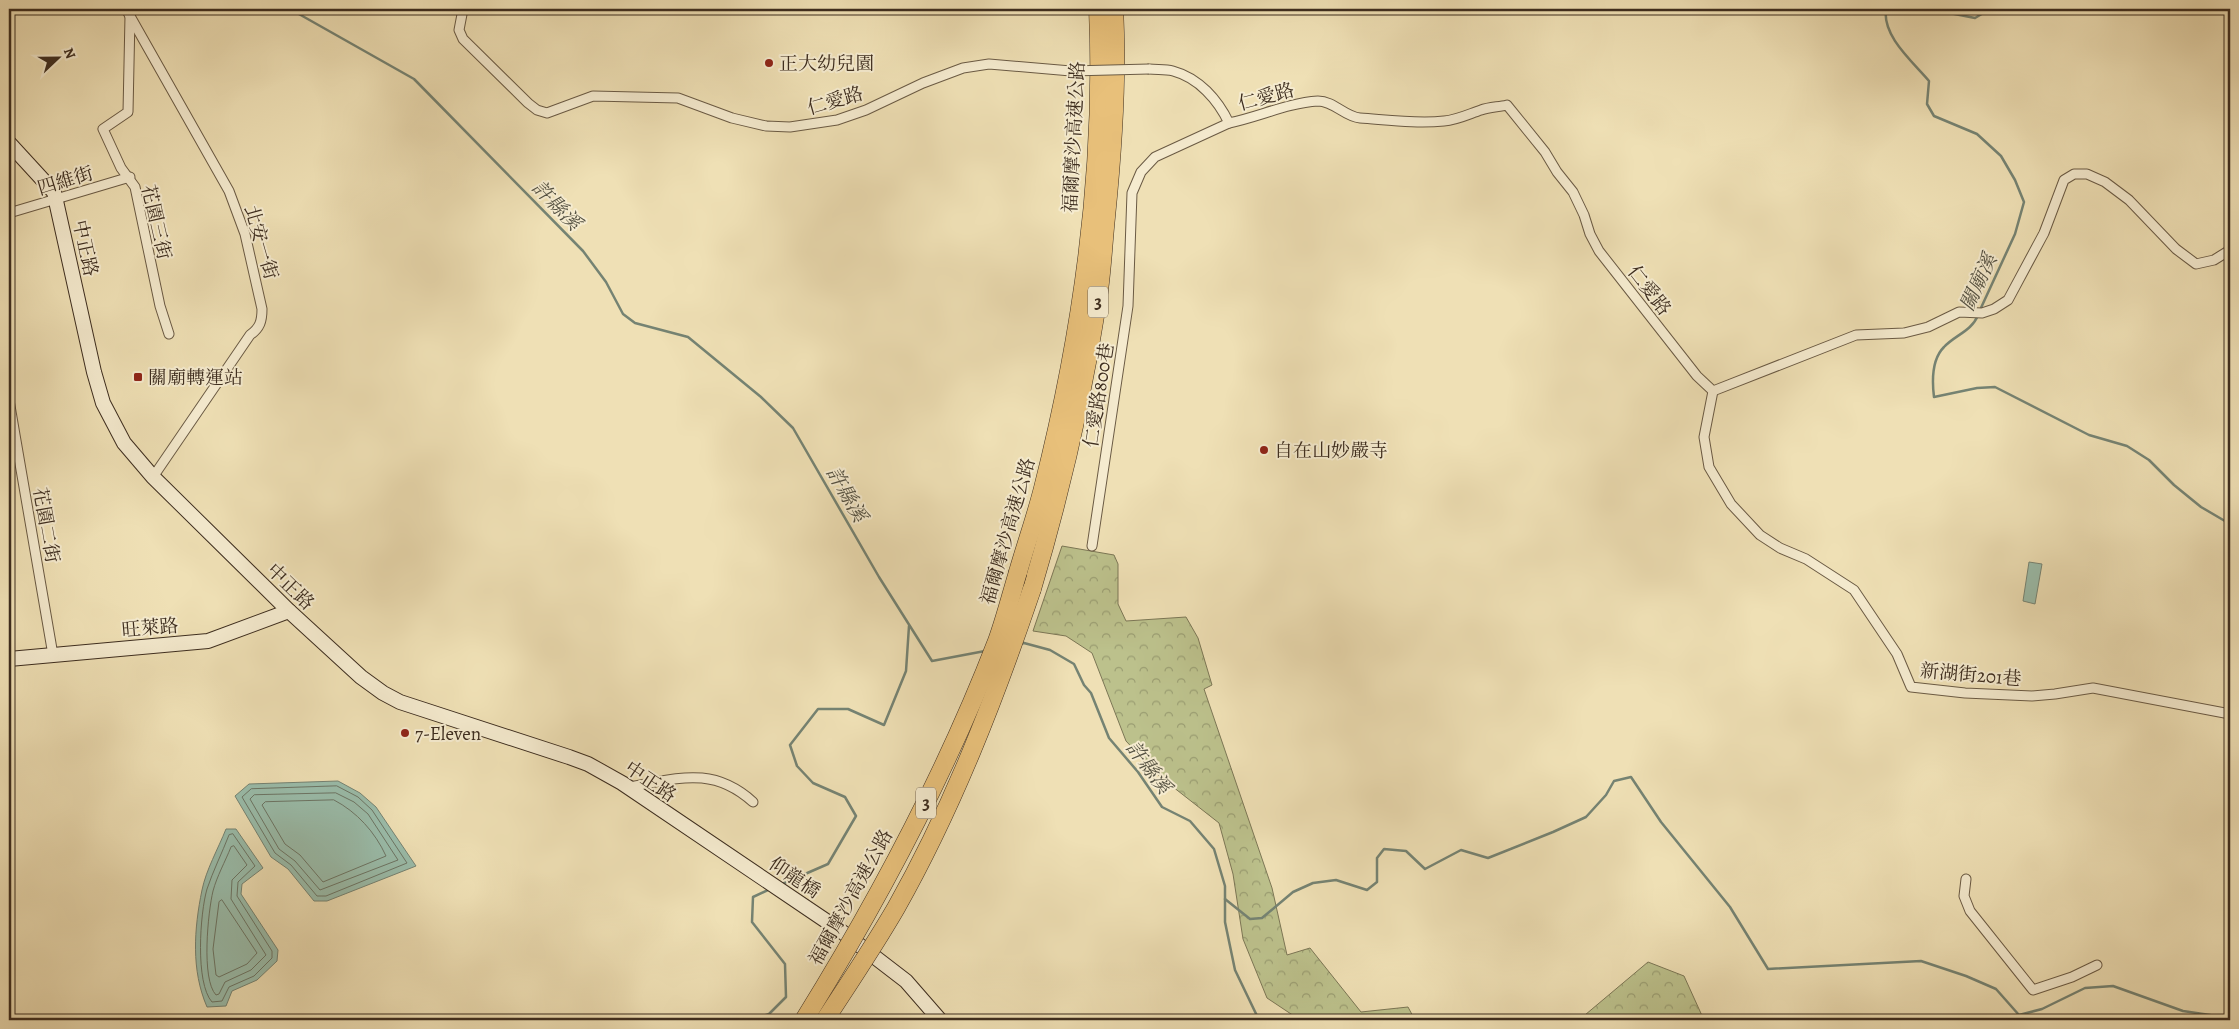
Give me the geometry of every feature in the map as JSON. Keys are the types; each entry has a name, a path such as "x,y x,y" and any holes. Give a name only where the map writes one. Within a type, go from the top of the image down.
{"highway":[{"name":"福爾摩沙高速公路","path":"804,1020 849,947 941,774 997,639 1043,489 1073,352 1094,190 1100,50 1098,9"},
{"name":"福爾摩沙高速公路","path":"825,1020 896,908 961,778 1012,647 1032,589 1071,447 1098,303 1112,156 1116,40 1114,9"}],"main road":[{"name":"中正路","path":"9,143 50,186 57,200 94,372 103,403 124,443 153,477 289,611 361,677 400,702 588,764 628,787 748,868"},
{"name":"旺萊路","path":"9,659 208,641 289,611"},
{"name":"仰龍橋","path":"748,868 822,918 906,981 922,997 940,1020"}],"street":[{"name":"仁愛路","path":"462,9 459,30 463,39 528,103 537,110 547,112 593,96 678,98 732,118 766,126 790,127 837,120 866,110 923,83 963,68 989,64 1071,71 1149,69 1173,71 1195,81 1210,94 1221,107 1228,123 1248,119 1303,102 1321,101 1332,104 1356,118 1415,122 1445,121 1467,116 1482,109 1507,106 1545,152 1557,172 1573,192 1599,251 1697,376 1713,391"},
{"name":"花園三街","path":"128,11 128,112 103,129 122,168 130,177 135,187 154,279 169,334"},
{"name":"北安一街","path":"128,11 229,191 246,240 262,309 262,321 257,330 250,335 153,477"},
{"name":"仁愛路800巷","path":"1092,546 1128,306 1132,193 1141,172 1155,157 1228,123"},
{"path":"1713,391 1856,336 1904,333 1928,327 1959,312 1982,313 2008,300 2044,233 2064,180 2074,174 2087,174 2105,182 2129,200 2176,250 2196,264 2214,260 2230,250"},
{"name":"四維街","path":"9,213 130,177"},
{"name":"新湖街201巷","path":"1713,391 1704,437 1709,467 1731,504 1760,535 1780,548 1806,559 1854,590 1897,654 1911,687 1965,693 2032,696 2093,688 2230,714"},
{"name":"花園二街","path":"9,400 11,432 53,655"},
{"path":"628,787 690,777 713,780 738,789 753,802"},
{"path":"1966,879 1964,896 1970,911 2033,990 2072,977 2097,965"}],"green space":[{"path":"1062,546 1114,555 1118,564 1118,604 1126,621 1186,617 1198,638 1212,685 1204,689 1272,888 1287,955 1310,948 1361,1012 1408,1007 1415,1020 1300,1020 1267,998 1243,939 1233,874 1219,823 1159,776 1126,741 1092,653 1066,636 1033,631"},
{"path":"1648,962 1684,976 1704,1020 1579,1020"}],"water":[{"path":"2029,562 2042,564 2035,604 2023,601"},
{"path":"338,781 360,793 376,807 416,866 327,901 314,901 288,869 271,857 235,796 249,784"},
{"path":"226,829 236,829 263,868 242,884 241,894 278,950 277,961 257,980 232,991 226,1006 207,1007 198,979 196,964 197,920 204,882"}],"waterway":[{"name":"許縣溪","path":"290,9 414,79 583,251 606,282 623,314 635,323 688,337 761,397 793,428 879,577 932,661 985,651"},
{"name":"關廟溪","path":"1886,9 1886,19 1893,38 1929,81 1927,104 1934,116 1977,134 2001,156 2015,180 2024,202 2015,234 1980,310"},
{"name":"關廟溪","path":"1929,9 1975,18 1990,9"},
{"name":"關廟溪","path":"1978,315 1968,329 1948,343 1940,352 1934,370 1934,397 1977,388 1995,387 2089,435 2127,446 2149,460 2174,485 2201,507 2230,524"},
{"path":"782,884 828,864 856,816 845,797 813,783 797,766 790,745 818,709 848,709 884,725 906,671 909,626"},
{"name":"許縣溪","path":"1020,644 1024,643 1050,650 1074,664 1084,685 1091,693 1109,738 1138,772 1162,807 1190,821 1214,849 1225,886 1225,922 1235,970 1259,1020"},
{"path":"1225,899 1250,919 1262,918 1293,892 1313,883 1336,880 1367,890 1377,882 1377,858 1384,849 1406,851 1425,869 1461,850 1488,858 1586,817 1606,795 1614,781 1631,777 1661,822 1730,907 1768,969 1921,961 1966,976 1996,989 2019,1015 2042,1009 2085,988 2113,986 2183,1011 2230,1018"},
{"path":"751,1020 769,1014 786,997 785,964 752,922 753,897 770,889"}],"place":[{"name":"正大幼兒園","path":"769,63"},
{"name":"關廟轉運站","path":"138,377"},
{"name":"自在山妙嚴寺","path":"1264,450"},
{"name":"7-Eleven","path":"405,733"}]}
